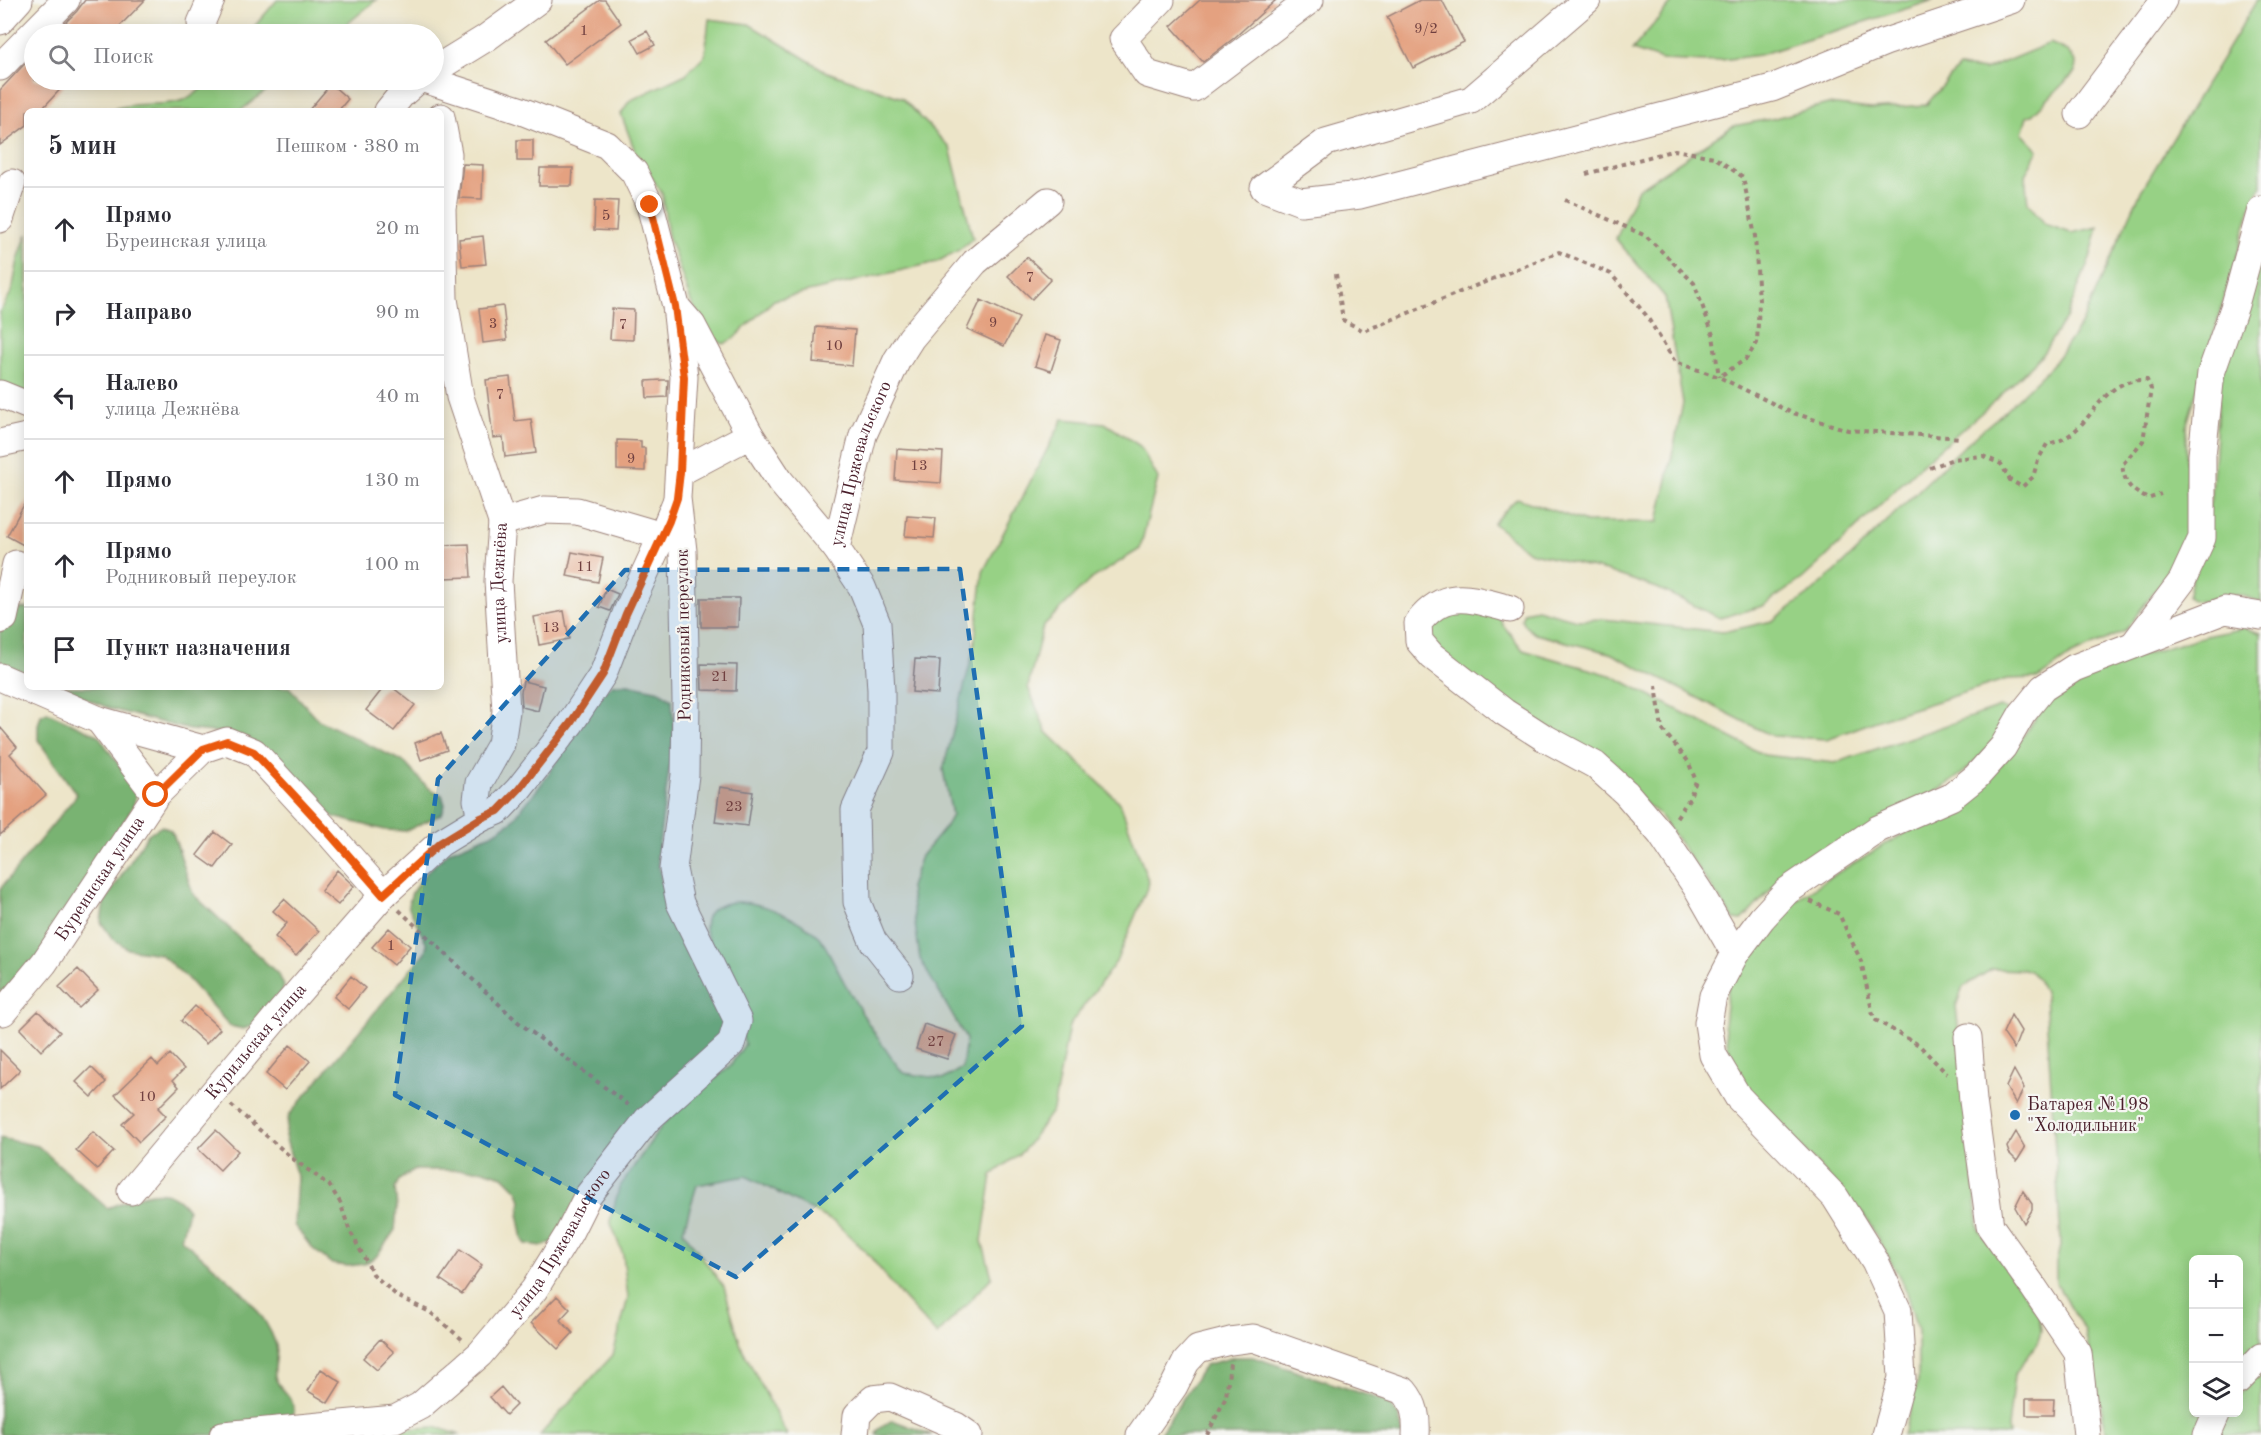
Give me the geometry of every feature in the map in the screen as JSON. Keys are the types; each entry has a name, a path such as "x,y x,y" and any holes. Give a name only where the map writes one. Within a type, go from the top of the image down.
{"street":[{"path":"0,21 19,0"},
{"path":"42,24 66,0"},
{"path":"444,64 486,38 538,0"},
{"path":"1161,0 1123,39 1147,74 1194,88 1310,0"},
{"path":"1587,0 1471,100 1326,142 1264,188 1301,202 1360,195 1772,88 1885,42 2011,0"},
{"path":"2079,114 2163,0"},
{"path":"0,67 24,43"},
{"name":"Родниковый переулок","path":"444,86 519,110 607,145 634,172 650,205 675,306 684,377 679,485 683,551 685,775 673,869 680,903"},
{"path":"390,108 407,90"},
{"path":"426,90 437,108"},
{"name":"улица Дежнёва","path":"444,133 448,154 444,194"},
{"path":"0,219 12,183"},
{"name":"улица Пржевальского","path":"900,975 873,941 857,902 855,810 881,752 881,690 877,624 862,587 836,548 863,435 897,360 917,330 975,262 1048,201"},
{"path":"2135,643 2182,581 2202,538 2202,455 2211,374 2235,305 2261,210"},
{"name":"улица Дежнёва","path":"444,298 460,397 502,522 498,581 506,711 501,744 479,783 477,800 481,818"},
{"path":"675,306 692,326 750,435 780,481 836,548"},
{"path":"0,394 24,404"},
{"path":"30,690 99,720 203,749 227,741 254,752 383,895 440,843 481,818 498,811 519,789 570,724 603,674 626,614 662,536 679,485 750,435"},
{"path":"0,442 24,438"},
{"path":"502,522 544,510 577,511 662,536"},
{"path":"0,620 4,618 16,564"},
{"path":"1510,609 1468,598 1443,600 1428,610 1418,623 1419,641 1432,656 1504,712 1543,737 1595,765 1626,793 1661,834 1699,891 1735,954"},
{"path":"1886,1435 1902,1378 1898,1311 1875,1261 1835,1197 1738,1097 1713,1054 1708,1023 1713,996 1735,954 1762,918 1787,891 1878,829 1951,797 1976,777 2003,747 2022,714 2043,688 2074,668 2225,610 2261,616"},
{"path":"0,677 24,687"},
{"path":"99,720 156,795"},
{"name":"Буреинская улица","path":"3,1012 44,963 156,795 203,749"},
{"name":"Курильская улица","path":"131,1191 274,1020 383,895"},
{"name":"улица Пржевальского","path":"223,1435 395,1419 420,1406 480,1354 534,1290 569,1233 587,1197 647,1120 731,1044 738,1021 680,903"},
{"path":"1968,1037 1973,1101 1990,1226 2078,1353 2090,1429"},
{"path":"1140,1435 1174,1386 1186,1362 1198,1348 1253,1338 1404,1391 1411,1399 1415,1409 1416,1435"},
{"path":"2243,1376 2261,1357"},
{"path":"855,1435 857,1415 873,1399 890,1397 956,1426 969,1435"},
{"path":"2207,1435 2215,1417"}],"path":[{"path":"1586,174 1676,150 1714,157 1743,177 1755,236 1759,301 1757,343 1746,359 1719,377"},
{"path":"1565,200 1646,236 1694,284 1713,335 1719,377"},
{"path":"1336,274 1343,320 1364,331 1559,252 1611,274 1646,315 1675,362 1719,377 1790,412 1848,430 1962,438"},
{"path":"1930,468 1953,459 1983,456 2001,464 2010,480 2022,487 2033,477 2038,460 2047,444 2061,440 2072,432 2119,385 2133,379 2147,380 2151,388 2143,441 2122,465 2124,479 2133,491 2148,499 2161,494"},
{"path":"1656,685 1662,729 1688,761 1696,781 1683,808 1661,834"},
{"path":"1787,891 1839,914 1861,961 1874,1019 1919,1044 1973,1101"},
{"path":"383,895 518,1022 647,1120"},
{"path":"215,1090 293,1159 330,1185 340,1202 349,1229 373,1274 397,1296 430,1312 480,1354"},
{"path":"1208,1435 1226,1397 1230,1377 1230,1341"}],"highlighted area":[{"path":"960,569 1022,1026 736,1277 395,1095 438,779 625,570"}],"green space":[{"path":"277,0 376,0 347,24 257,24"},
{"path":"1674,0 1934,0 1759,55 1707,62 1662,60 1632,50"},
{"path":"2257,0 2261,0 2261,187 2253,201 2186,427 2188,531 2170,570 2125,631 2070,656 2039,678 2007,679 1887,717 1827,739 1772,736 1610,653 1535,634 1525,626 1521,619 1524,612 1537,609 1577,620 1603,619 1723,632 1772,621 1812,592 2052,365 2081,325 2141,191"},
{"path":"709,19 749,24 827,72 902,98 950,148 973,238 959,250 937,262 774,300 733,339 724,344 711,338 691,302 668,235 662,193 636,154 621,114 629,101 686,74 705,55"},
{"path":"2050,43 2067,51 2076,62 2075,72 2032,115 2027,116 2022,133 2038,150 2025,175 2028,203 2045,224 2071,233 2098,227 2090,258 2066,318 2041,356 1995,401 1924,462 1802,579 1763,606 1720,618 1657,588 1606,571 1529,552 1493,523 1517,498 1586,522 1658,522 1683,403 1665,297 1616,239 1638,189 1733,126 1828,104 1871,109 1926,105 1959,67 1985,70"},
{"path":"199,90 267,90 244,108 116,108 173,103"},
{"path":"24,243 24,394 0,385 0,312 12,291"},
{"path":"2261,252 2261,602 2236,595 2197,601 2188,597 2212,494 2220,374"},
{"path":"1063,419 1105,423 1140,446 1158,478 1140,549 1090,580 1043,626 1028,687 1046,731 1120,803 1149,883 1116,962 1069,1026 1053,1110 1024,1150 992,1175 982,1241 992,1277 937,1335 868,1254 836,1223 746,1176 697,1185 683,1231 724,1287 741,1346 787,1435 540,1435 613,1355 628,1298 623,1255 610,1221 619,1188 663,1124 730,1066 745,1044 705,930 707,916 712,910 724,904 747,903 774,910 799,922 821,940 864,1016 903,1073 944,1079 962,1068 966,1039 920,959 910,887 921,856 946,826 952,815 943,770 974,648 983,572"},
{"path":"1448,606 1497,613 1503,625 1523,650 1613,676 1764,755 1835,763 2000,707 2007,710 2009,716 1994,744 1964,772 1941,789 1781,879 1742,920 1734,919 1658,813 1549,731 1436,652 1424,625"},
{"path":"24,608 24,672 0,663 0,631 17,609"},
{"path":"2245,628 2261,633 2261,1346 2243,1363 2243,1255 2189,1255 2189,1417 2205,1417 2198,1435 2107,1435 2085,1331 2056,1283 2056,1263 2061,1242 2045,995 2038,979 2029,970 1992,969 1963,987 1956,1006 1979,1230 2039,1314 2041,1331 2037,1343 2014,1376 2009,1435 1903,1435 1918,1381 1918,1331 1903,1283 1866,1218 1749,1090 1730,1056 1724,1025 1728,986 1791,904 1882,846 1972,796 2012,752 2045,705 2076,683 2119,662 2205,636"},
{"path":"628,684 660,691 672,700 674,733 657,857 666,904 728,1025 724,1039 553,1242 543,1246 526,1244 523,1240 519,1218 521,1201 518,1191 503,1176 483,1170 414,1170 399,1180 395,1188 397,1208 395,1230 376,1257 364,1264 348,1266 332,1264 312,1248 294,1225 297,1177 285,1136 289,1115 425,952 427,945 408,906 412,892 425,874 450,851 494,833 511,822 540,786 605,691 612,685"},
{"path":"66,690 292,690 318,720 404,762 427,787 442,795 445,805 442,814 406,831 385,830 334,817 226,733 190,730 111,709"},
{"path":"47,712 98,735 137,791 133,807 41,954 0,1001 0,889 77,795 38,740 41,715"},
{"path":"162,826 170,830 174,836 193,894 279,975 284,986 282,992 252,1026 243,1029 230,1026 187,978 160,954 128,949 112,938 101,922 104,903 148,834"},
{"path":"0,1138 38,1146 107,1208 150,1193 170,1195 179,1200 188,1210 181,1239 236,1286 260,1314 269,1329 277,1349 275,1377 289,1396 294,1413 289,1417 213,1435 0,1435"},
{"path":"1235,1357 1253,1357 1388,1402 1399,1417 1403,1435 1159,1435 1205,1365"},
{"path":"2261,1369 2261,1435 2217,1435 2225,1417 2243,1417 2243,1391"},
{"path":"892,1420 932,1435 876,1435 878,1430"},
{"path":"435,1427 461,1435 316,1435"}],"building":[{"path":"85,0 145,0 122,24 64,24"},
{"path":"600,0 605,0 621,23 565,64 546,40"},
{"path":"1200,0 1276,0 1203,62 1171,26"},
{"path":"1420,0 1442,0 1464,42 1413,68 1387,17"},
{"path":"647,31 655,45 640,53 632,39"},
{"path":"24,65 24,90 60,90 43,108 24,108 24,127 0,145 0,90"},
{"path":"326,90 338,90 348,99 340,108 311,108"},
{"path":"517,140 533,140 533,161 517,161"},
{"path":"463,164 483,165 482,199 459,198"},
{"path":"540,168 573,168 572,186 539,186"},
{"path":"595,200 618,201 616,231 594,230"},
{"path":"483,236 486,264 462,266 459,239"},
{"path":"1027,257 1051,279 1032,299 1008,276"},
{"path":"981,300 1019,318 1004,346 967,329"},
{"path":"503,306 507,340 483,343 479,309"},
{"path":"612,309 634,310 633,340 610,339"},
{"path":"816,327 855,330 852,366 813,362"},
{"path":"1045,335 1061,340 1051,371 1035,366"},
{"path":"510,377 515,421 531,419 536,453 505,457 503,437 493,438 486,380"},
{"path":"668,380 667,397 647,398 646,381"},
{"path":"617,440 641,441 641,448 645,448 645,471 617,470"},
{"path":"897,449 943,452 941,483 895,480"},
{"path":"24,505 24,545 7,536"},
{"path":"907,516 936,518 934,538 905,536"},
{"path":"469,544 471,577 444,578 444,545"},
{"path":"572,552 603,558 598,582 567,576"},
{"path":"606,589 618,594 610,611 599,607"},
{"path":"701,598 739,598 738,627 701,627"},
{"path":"564,611 569,639 539,645 534,617"},
{"path":"915,659 940,660 938,694 912,692"},
{"path":"701,664 737,665 736,691 702,690"},
{"path":"523,681 544,686 538,711 522,707"},
{"path":"382,690 396,690 415,705 394,731 366,710"},
{"path":"0,727 17,747 10,754 46,795 0,835"},
{"path":"441,733 447,750 421,760 415,743"},
{"path":"720,787 753,792 748,826 715,822"},
{"path":"215,832 232,845 215,868 197,855"},
{"path":"337,870 354,886 338,905 321,891"},
{"path":"284,899 319,931 296,956 275,937 287,923 273,911"},
{"path":"389,928 410,946 394,965 372,947"},
{"path":"78,969 98,990 79,1008 59,987"},
{"path":"351,976 365,988 348,1009 334,997"},
{"path":"195,1006 220,1029 206,1044 181,1021"},
{"path":"38,1011 60,1032 41,1051 20,1029"},
{"path":"2011,1015 2021,1031 2014,1049 2003,1033"},
{"path":"924,1024 956,1035 947,1059 916,1049"},
{"path":"290,1045 310,1061 285,1090 266,1074"},
{"path":"0,1050 20,1070 0,1089"},
{"path":"170,1054 184,1069 173,1080 179,1087 158,1108 166,1116 139,1142 122,1124 134,1113 115,1095 152,1059 158,1066"},
{"path":"91,1067 106,1082 92,1097 76,1082"},
{"path":"2014,1070 2024,1088 2016,1104 2006,1087"},
{"path":"216,1130 238,1151 220,1170 198,1149"},
{"path":"93,1132 114,1151 97,1169 76,1150"},
{"path":"2016,1132 2025,1148 2017,1161 2009,1153 2007,1147"},
{"path":"2023,1191 2032,1204 2032,1210 2024,1223 2015,1207"},
{"path":"460,1250 482,1265 462,1294 440,1279"},
{"path":"557,1296 570,1309 560,1320 573,1333 558,1349 531,1323"},
{"path":"380,1339 394,1352 377,1370 363,1358"},
{"path":"321,1369 341,1382 328,1403 308,1391"},
{"path":"501,1387 516,1405 506,1415 490,1397"},
{"path":"2026,1399 2054,1399 2053,1415 2026,1415"}],"place":[{"name":"Батарея №198 \"Холодильник\"","path":"2015,1115"}],"route":[{"path":"156,795 203,749 227,741 254,752 383,895 440,843 481,818 498,811 519,789 570,724 603,674 626,614 669,521 677,498 684,377 675,306 650,205"}]}
